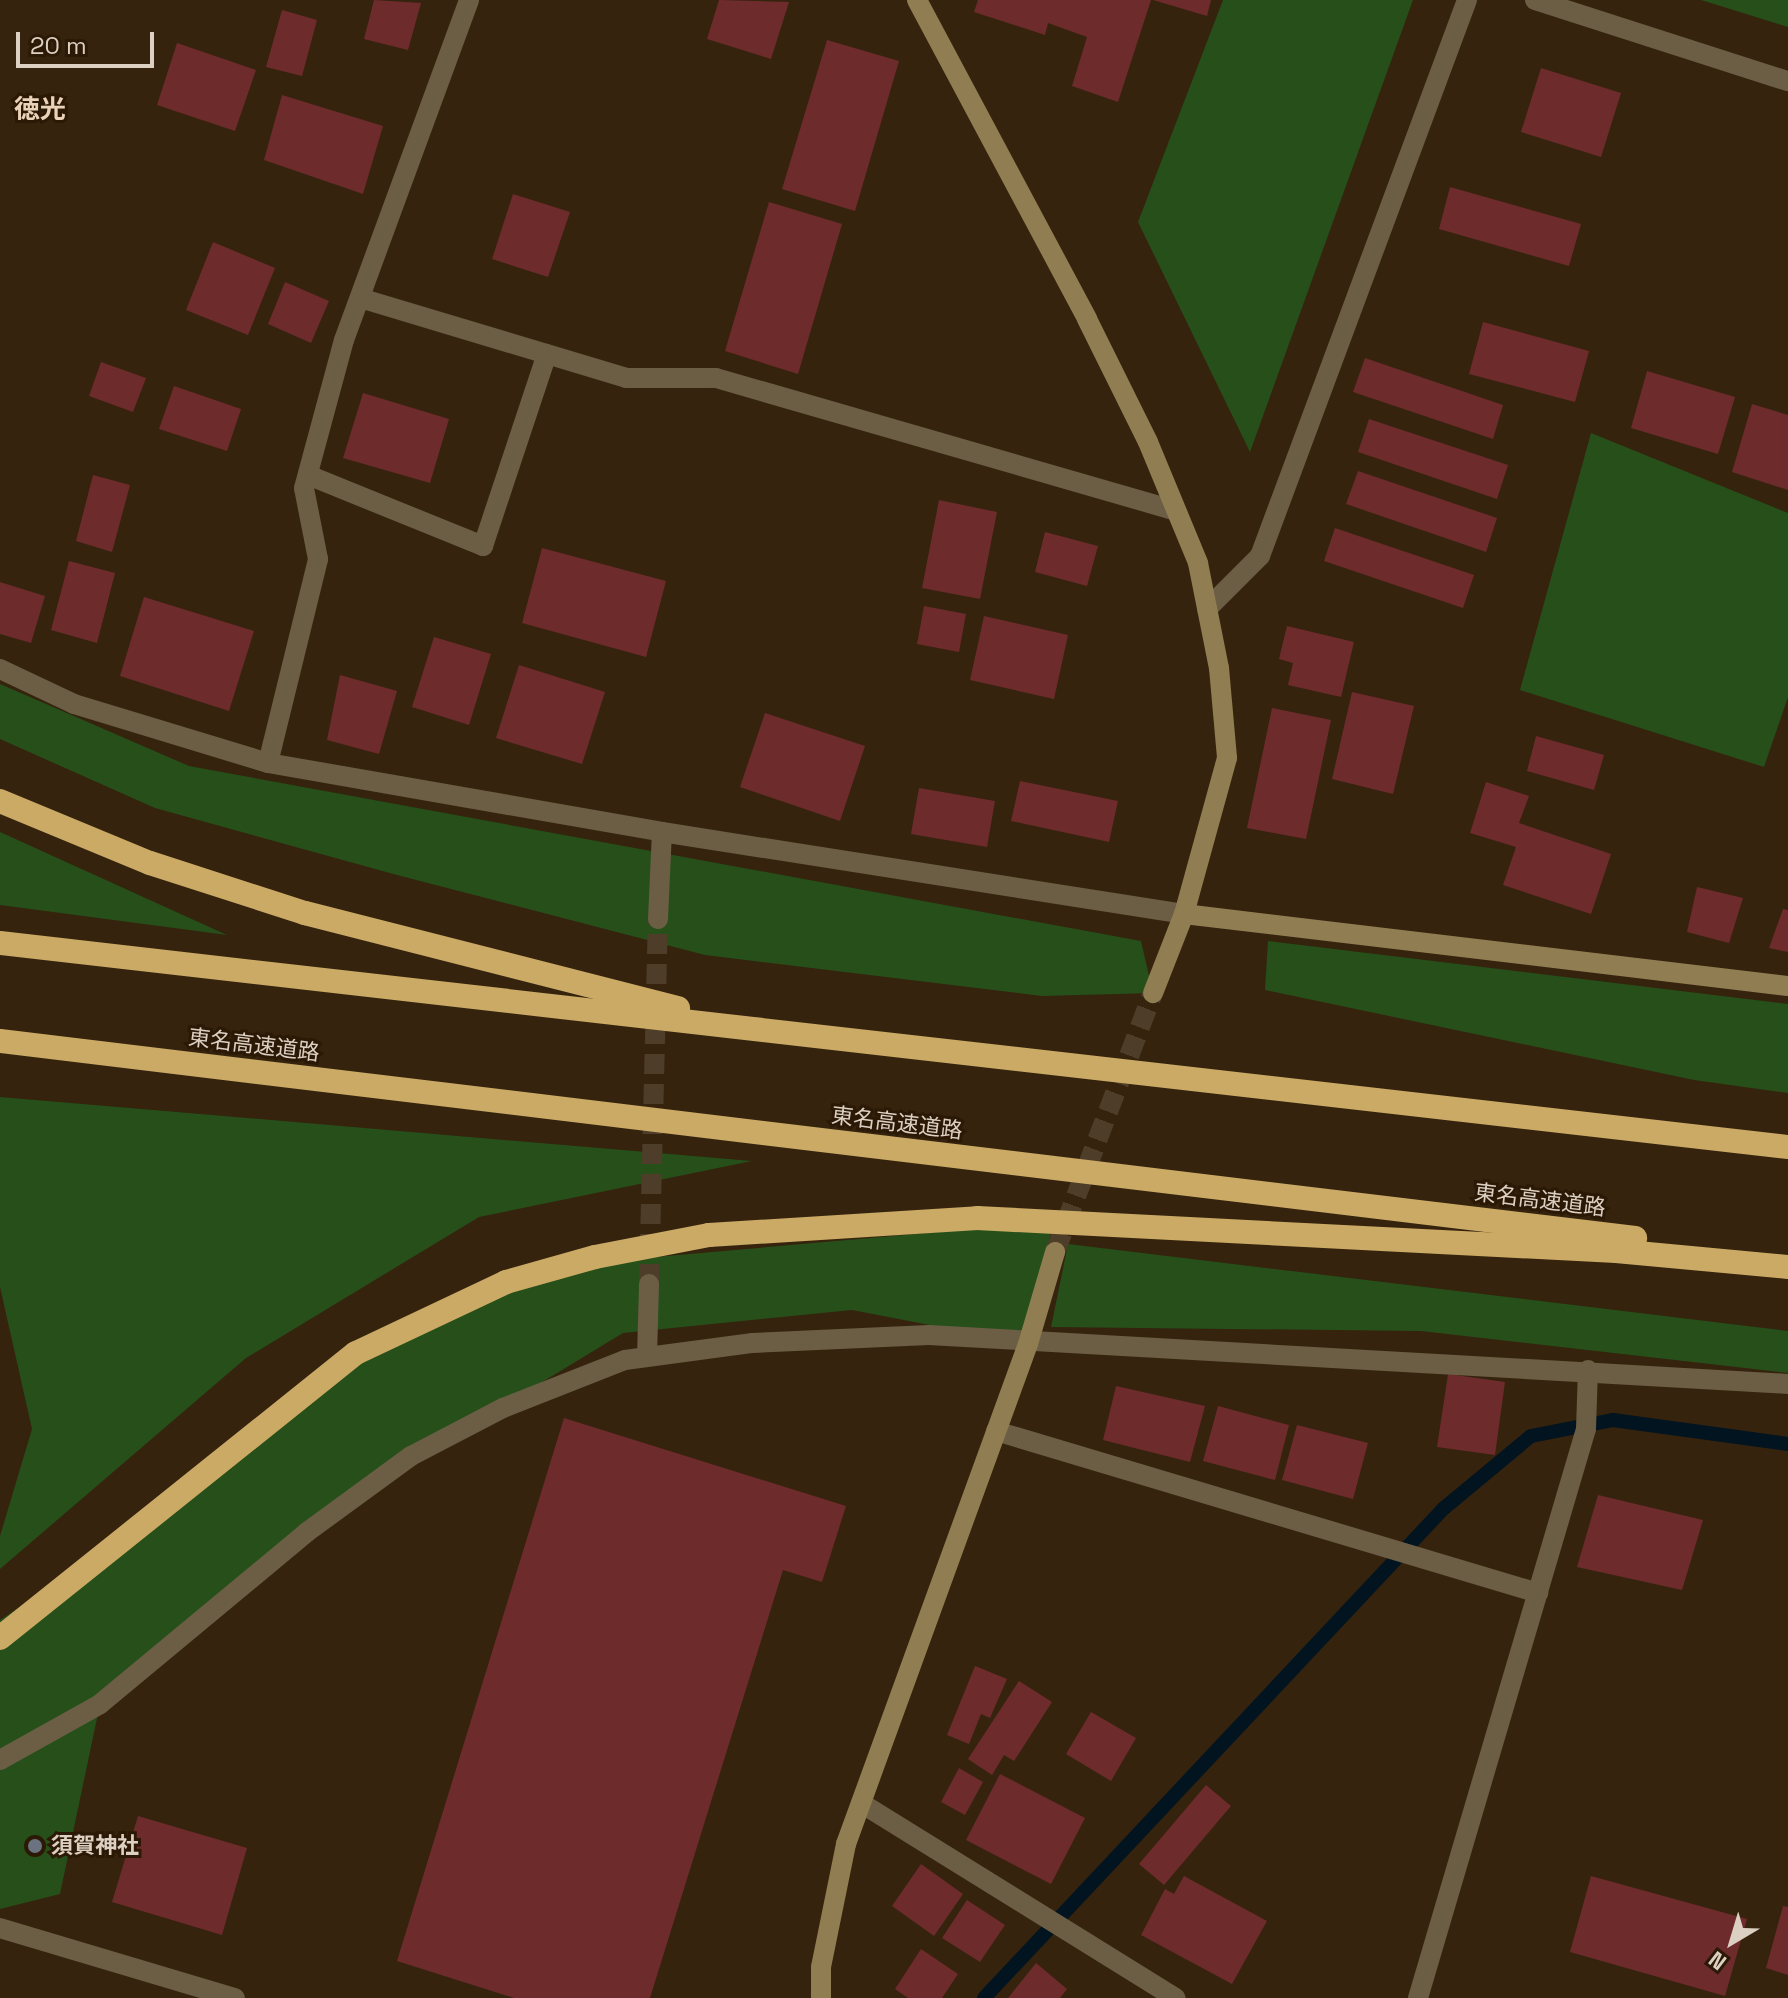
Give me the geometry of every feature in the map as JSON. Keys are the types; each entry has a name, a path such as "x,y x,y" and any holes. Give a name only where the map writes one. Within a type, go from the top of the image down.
{"highway":[{"path":"0,801 150,863 305,913 774,1031"},
{"path":"0,943 1788,1147"},
{"name":"東名高速道路","path":"0,1041 1788,1256"},
{"path":"0,1638 356,1353 506,1282 595,1257 709,1235 977,1218 1616,1251 1788,1267"}],"street":[{"path":"268,763 318,559 304,488 360,298 469,0"},
{"path":"917,0 1087,319 1198,563 1227,758 1184,914 1153,993"},
{"path":"1207,609 1260,556 1467,0"},
{"path":"1535,0 1788,81"},
{"path":"360,298 626,378 716,378 1176,511"},
{"path":"308,475 483,546 547,354"},
{"path":"0,669 74,704 268,763 662,832 1184,914 1788,986"},
{"path":"658,919 662,832"},
{"path":"821,1998 821,1967 843,1860 1028,1344 1055,1252"},
{"path":"647,1357 649,1284"},
{"path":"0,1760 100,1704 307,1532 411,1456 503,1408 625,1360 753,1343 929,1335 1028,1344 1588,1370 1788,1384"},
{"path":"1418,1998 1586,1429 1588,1370"},
{"path":"996,1431 1538,1593"},
{"path":"861,1803 1175,1998"},
{"path":"0,1928 235,1998"}],"green space":[{"path":"1223,0 1413,0 1250,452 1138,222"},
{"path":"1701,0 1788,0 1788,27"},
{"path":"1591,433 1788,513 1788,697 1764,767 1520,690"},
{"path":"0,684 189,766 1141,941 1153,993 1042,996 705,955 397,875 155,808 0,739"},
{"path":"0,832 227,935 0,905"},
{"path":"1268,941 1788,1004 1788,1093 1694,1080 1265,990"},
{"path":"0,1097 752,1161 479,1217 246,1358 0,1569 0,1536 32,1429 0,1287"},
{"path":"1053,1222 1028,1344 852,1310 623,1333 372,1485 100,1704 60,1894 0,1909 0,1620 128,1536 389,1334 598,1262"},
{"path":"1068,1244 1788,1331 1788,1373 1421,1331 1051,1327"}],"building":[{"path":"374,0 421,3 408,50 364,39"},
{"path":"719,0 789,2 771,59 707,39"},
{"path":"978,0 1151,0 1118,102 1072,86 1087,37 1048,23 1045,35 974,12"},
{"path":"1153,0 1211,0 1207,16"},
{"path":"282,10 317,20 302,76 266,67"},
{"path":"827,40 899,61 855,211 782,189"},
{"path":"177,43 256,70 235,131 157,105"},
{"path":"1541,68 1621,93 1601,157 1521,132"},
{"path":"282,95 383,126 363,194 264,160"},
{"path":"1450,187 1581,224 1569,266 1439,229"},
{"path":"513,194 570,212 548,277 492,259"},
{"path":"769,202 842,224 798,374 725,351"},
{"path":"213,242 275,268 248,335 186,310"},
{"path":"285,282 329,301 311,343 268,324"},
{"path":"1483,322 1589,351 1575,402 1469,374"},
{"path":"1365,358 1503,405 1493,439 1353,392"},
{"path":"101,362 146,378 133,412 89,396"},
{"path":"1647,371 1735,397 1718,454 1631,428"},
{"path":"174,386 241,409 227,451 159,429"},
{"path":"363,393 449,419 430,483 343,458"},
{"path":"1752,404 1788,415 1788,490 1732,472"},
{"path":"1369,419 1508,465 1497,499 1358,452"},
{"path":"1358,471 1497,518 1486,552 1346,504"},
{"path":"93,475 130,485 112,552 76,541"},
{"path":"939,500 997,512 980,599 922,588"},
{"path":"1335,528 1474,575 1463,608 1324,561"},
{"path":"1045,532 1098,546 1087,586 1035,572"},
{"path":"542,548 666,581 646,657 522,623"},
{"path":"69,561 115,573 97,643 51,630"},
{"path":"0,582 45,596 31,643 0,634"},
{"path":"144,597 254,631 229,711 120,676"},
{"path":"924,606 966,614 959,652 917,644"},
{"path":"984,616 1068,635 1054,699 970,680"},
{"path":"1287,626 1354,642 1341,697 1288,685 1293,663 1279,659"},
{"path":"434,637 491,654 469,725 412,707"},
{"path":"519,665 605,692 582,764 496,738"},
{"path":"340,675 397,691 379,754 327,740"},
{"path":"1352,692 1414,706 1393,794 1332,779"},
{"path":"1272,708 1331,720 1306,839 1247,828"},
{"path":"765,713 865,746 840,821 740,787"},
{"path":"1536,736 1604,755 1594,790 1527,771"},
{"path":"1020,781 1118,801 1109,842 1011,821"},
{"path":"1486,782 1529,796 1519,823 1611,854 1591,914 1503,885 1516,847 1470,833"},
{"path":"919,788 995,801 987,847 911,834"},
{"path":"1697,887 1743,898 1729,943 1687,932"},
{"path":"1783,909 1788,910 1788,952 1769,948"},
{"path":"1448,1374 1505,1382 1495,1455 1437,1447"},
{"path":"1116,1386 1205,1406 1190,1462 1103,1440"},
{"path":"1218,1406 1289,1425 1275,1480 1203,1461"},
{"path":"564,1418 846,1506 822,1582 783,1570 650,1998 514,1998 397,1961"},
{"path":"1297,1425 1368,1443 1353,1499 1282,1480"},
{"path":"1598,1495 1703,1520 1682,1590 1577,1567"},
{"path":"975,1666 1007,1679 990,1718 981,1714 969,1744 947,1735"},
{"path":"1019,1681 1052,1702 1014,1761 1004,1755 992,1775 968,1759"},
{"path":"1091,1712 1136,1738 1111,1781 1066,1754"},
{"path":"959,1768 983,1782 965,1815 941,1802"},
{"path":"1000,1774 1085,1818 1051,1884 966,1840"},
{"path":"1206,1785 1231,1806 1164,1885 1139,1864"},
{"path":"138,1816 247,1848 222,1935 112,1902"},
{"path":"921,1864 963,1894 934,1936 892,1906"},
{"path":"1184,1876 1267,1921 1232,1984 1141,1935 1165,1889 1174,1894"},
{"path":"1591,1876 1747,1919 1725,1996 1570,1952"},
{"path":"967,1900 1005,1925 980,1962 942,1938"},
{"path":"1783,1906 1788,1907 1788,1975 1766,1968"},
{"path":"921,1949 958,1974 942,1998 908,1998 895,1989"},
{"path":"1036,1963 1067,1989 1060,1998 1008,1998"}],"waterway":[{"path":"984,1998 1443,1509 1531,1436 1613,1420 1788,1444"}],"tunnel":[{"path":"649,1284 658,919"},
{"path":"1055,1252 1153,993"}],"place":[{"name":"須賀神社","path":"35,1846"}],"district":[{"name":"徳光","path":"40,110"}]}
